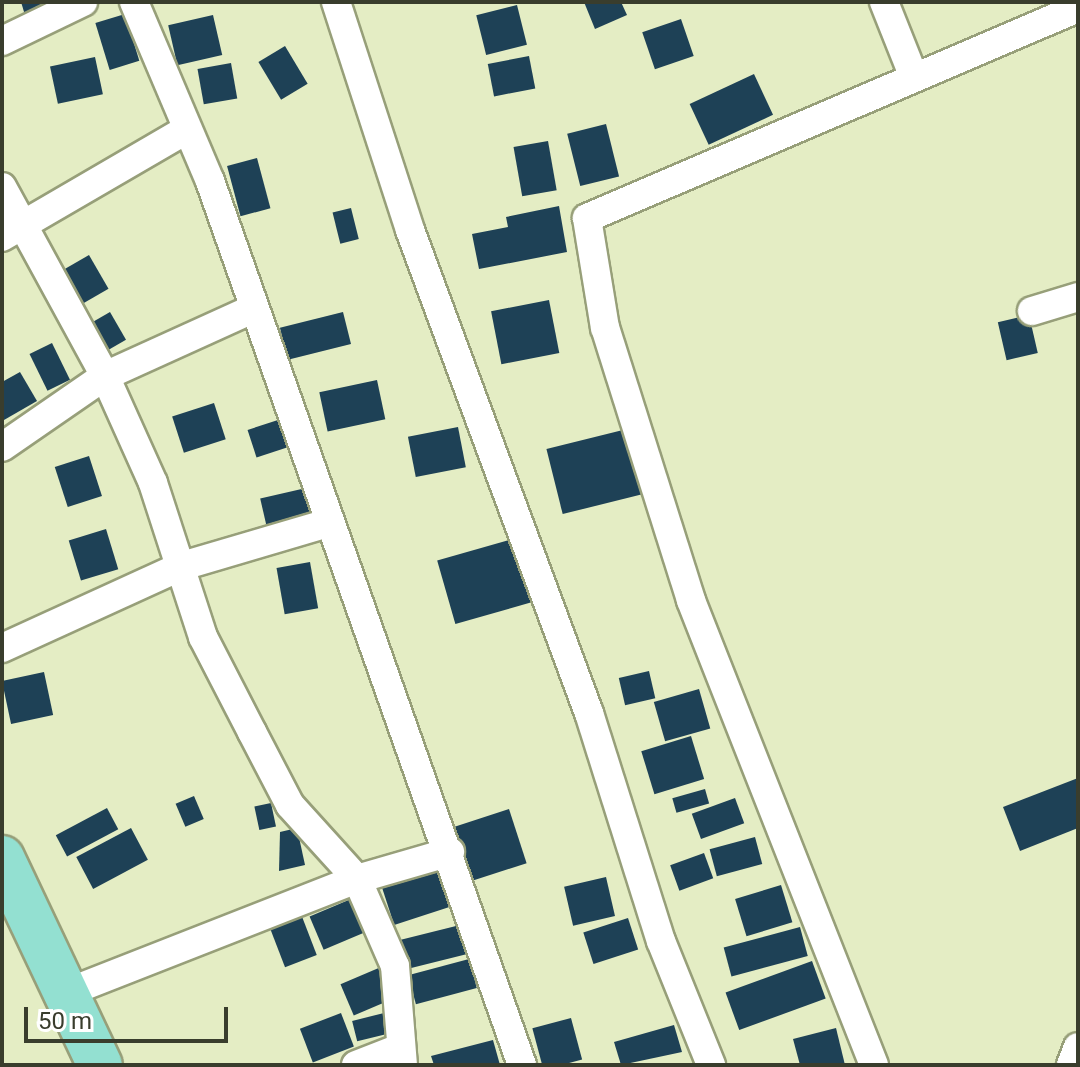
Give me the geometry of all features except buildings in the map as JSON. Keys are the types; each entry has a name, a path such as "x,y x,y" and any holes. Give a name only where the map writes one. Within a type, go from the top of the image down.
{"main road":[{"path":"2,858 100,1065"}],"street":[{"path":"2,41 83,2"},
{"path":"134,2 253,309 328,523 450,852 522,1065"},
{"path":"336,2 410,230 589,713 661,941 711,1065"},
{"path":"884,2 913,75"},
{"path":"874,1065 691,600 605,328 587,218 913,75 1078,8"},
{"path":"12,230 186,130"},
{"path":"2,187 12,230 105,376 182,566 203,637 290,805 357,879 395,966 400,1057 356,1065"},
{"path":"1032,311 1078,297"},
{"path":"2,447 105,376 253,309"},
{"path":"2,648 182,566 328,523"},
{"path":"66,993 357,879 450,852"},
{"path":"1071,1065 1078,1047"}]}
